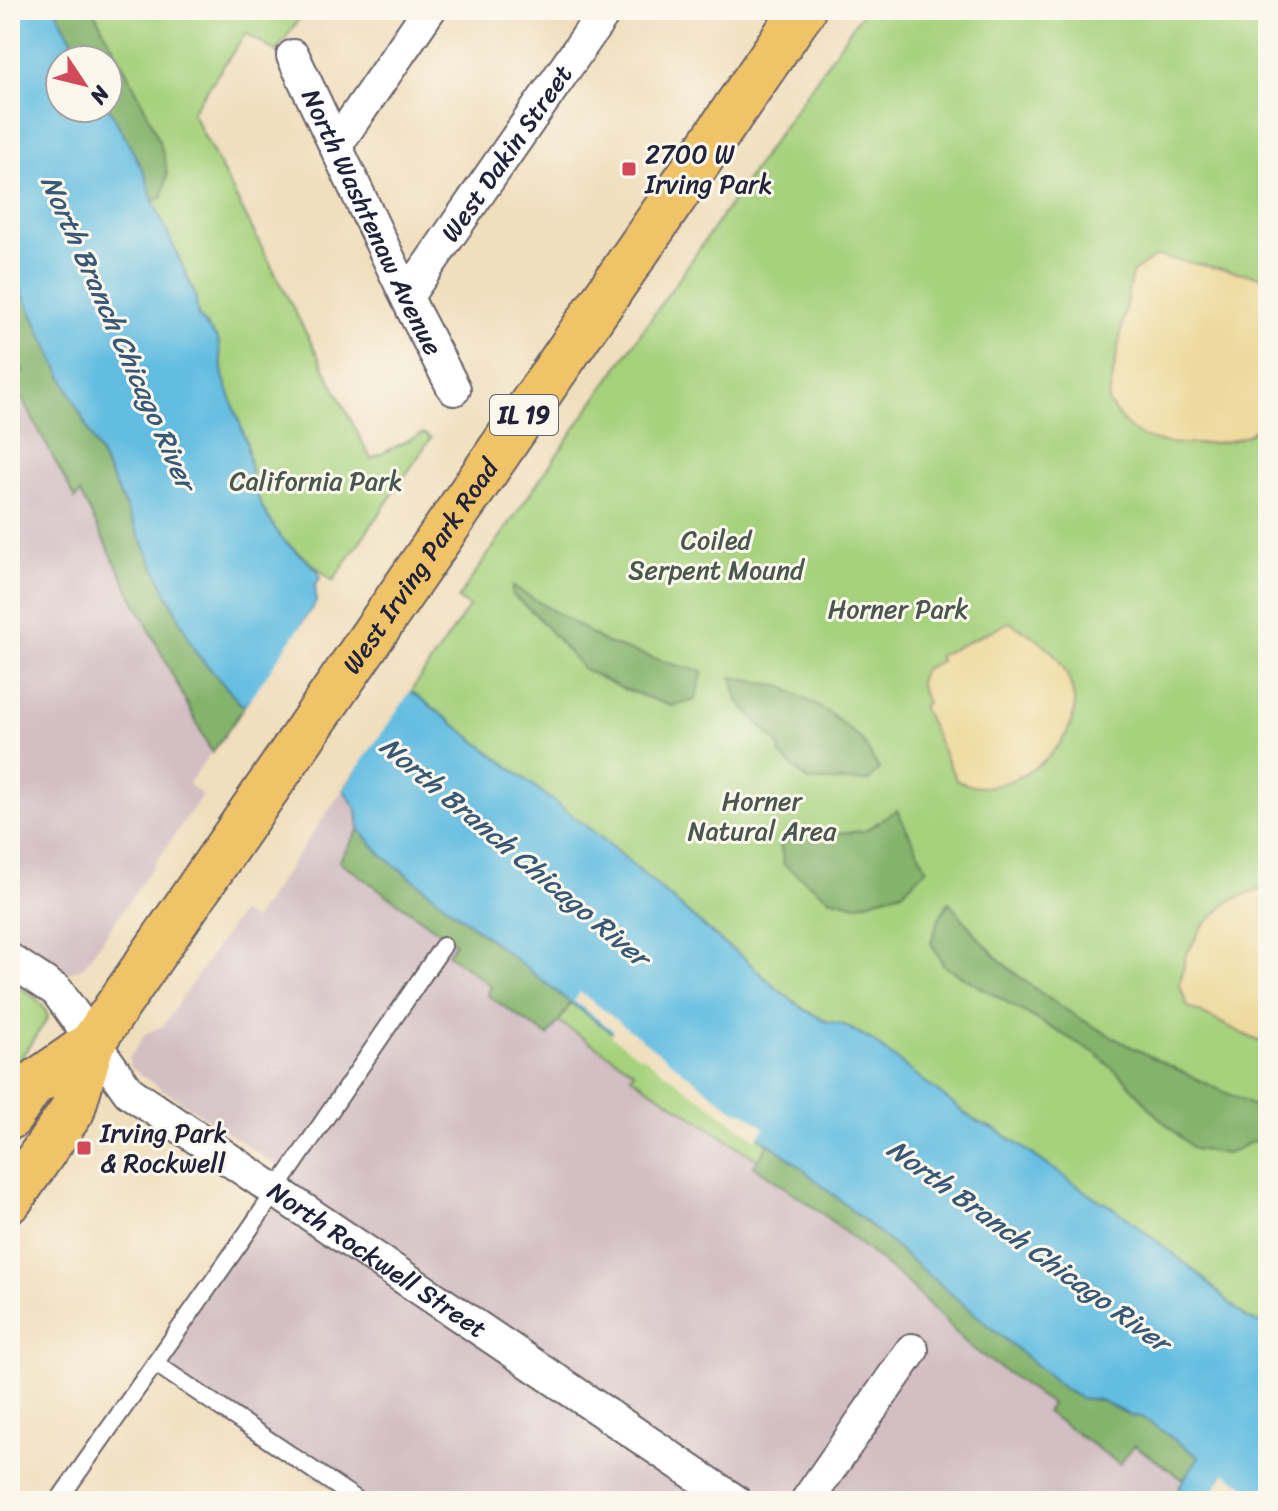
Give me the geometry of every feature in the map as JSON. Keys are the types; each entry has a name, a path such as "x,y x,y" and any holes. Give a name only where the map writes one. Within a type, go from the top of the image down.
{"main road":[{"name":"West Irving Park Road","path":"10,1200 72,1111 92,1043 803,10"},
{"name":"West Irving Park Road","path":"10,1117 32,1085 92,1043"}],"street":[{"path":"336,145 429,10"},
{"name":"West Dakin Street","path":"407,296 606,10"},
{"name":"North Washtenaw Avenue","path":"293,56 454,389"},
{"name":"North Rockwell Street","path":"10,960 57,991 129,1092 735,1501"},
{"path":"807,1501 912,1350"}],"lane":[{"path":"58,1501 156,1364 443,946"},
{"path":"156,1364 359,1501"}],"shaded area":[{"path":"10,268 196,653 245,706 188,784 202,795 83,968 69,972 10,936"},
{"path":"343,789 357,810 359,830 476,930 571,1003 1200,1457 1179,1488 1197,1501 350,1501 151,1368 288,1173 141,1075 130,1066 129,1059 145,1034 163,1026 240,912 253,920"}],"green space":[{"name":"California Park","path":"56,10 305,10 276,52 246,33 192,112 371,459 423,433 431,438 333,581 281,538 262,507 253,484 246,441 223,376 218,340 198,316 195,294 153,201 145,174 118,124 124,124 124,44 74,44"},
{"path":"56,10 93,10 111,44 74,44"},
{"name":"Horner Park","path":"864,10 1268,10 1268,1326 1246,1318 1195,1271 1121,1213 997,1130 975,1121 870,1039 842,1024 826,1022 805,1010 605,841 411,691 469,607 458,599 465,588"},
{"path":"124,67 148,114 164,157 167,174 162,198 153,201 145,174 118,124 124,124"},
{"path":"10,268 196,653 245,706 212,753 80,493 75,499 11,378 24,372 10,345"},
{"path":"512,586 607,643 703,671 695,700 671,706 619,687 583,669 536,615 512,595"},
{"path":"732,677 783,687 828,712 862,740 879,769 869,781 809,781 780,755 779,745 738,701"},
{"path":"897,810 927,869 902,892 856,905 829,898 784,865 780,843 806,835 864,831"},
{"path":"359,829 382,855 571,1003 548,1036 487,995 491,986 448,954 455,943 339,861"},
{"path":"949,902 1001,961 1050,999 1110,1036 1268,1113 1268,1143 1262,1137 1227,1154 1194,1149 1095,1053 944,966 931,943 939,918"},
{"path":"10,981 38,1001 48,1018 10,1074"},
{"path":"571,1003 769,1144 758,1160 631,1076 634,1071 559,1022"},
{"path":"769,1144 1063,1388 1080,1398 1100,1400 1131,1416 1142,1417 1200,1457 1184,1480 1134,1445 1120,1464 1046,1412 1051,1404 969,1346 908,1283 815,1208 754,1166"}],"sand":[{"path":"1156,256 1268,278 1268,417 1249,434 1209,443 1161,442 1133,431 1108,402 1132,273"},
{"path":"1009,622 1038,640 1056,657 1071,687 1074,711 1062,740 1039,764 1010,781 973,786 956,780 922,706 927,703 919,682 924,669 941,661 938,656"},
{"path":"1259,890 1268,891 1268,1039 1260,1042 1187,1006 1180,985 1185,957 1202,927 1229,901"}],"water":[{"name":"North Branch Chicago River","path":"10,10 56,10 74,44 44,44 44,124 118,124 145,174 153,201 195,294 198,316 218,340 223,376 246,441 253,484 262,507 281,538 318,570 320,578 315,586 316,603 302,624 407,696 411,691 605,841 805,1010 870,1039 975,1121 997,1130 1121,1213 1195,1271 1246,1318 1268,1326 1268,1501 1220,1501 1211,1494 1205,1501 1197,1501 1178,1488 1199,1457 1142,1417 1131,1416 1100,1400 1080,1398 1063,1388 792,1160 571,1003 382,855 359,829 357,810 343,789 354,772 249,700 245,706 240,703 196,653 10,268"}],"pier":[{"path":"320,598 320,605 307,623 406,691 409,687 413,688 341,792 339,787 349,773 250,706 243,709"},
{"path":"580,992 735,1111 745,1113 765,1128 756,1139 611,1036 614,1031 574,1001"},
{"path":"1226,1473 1266,1501 1220,1501 1211,1494"}],"place":[{"name":"2700 W Irving Park","path":"629,169"},
{"name":"Irving Park & Rockwell","path":"84,1148"}],"park label":[{"name":"Coiled Serpent Mound","path":"716,555"},
{"name":"Horner Natural Area","path":"762,816"}]}
